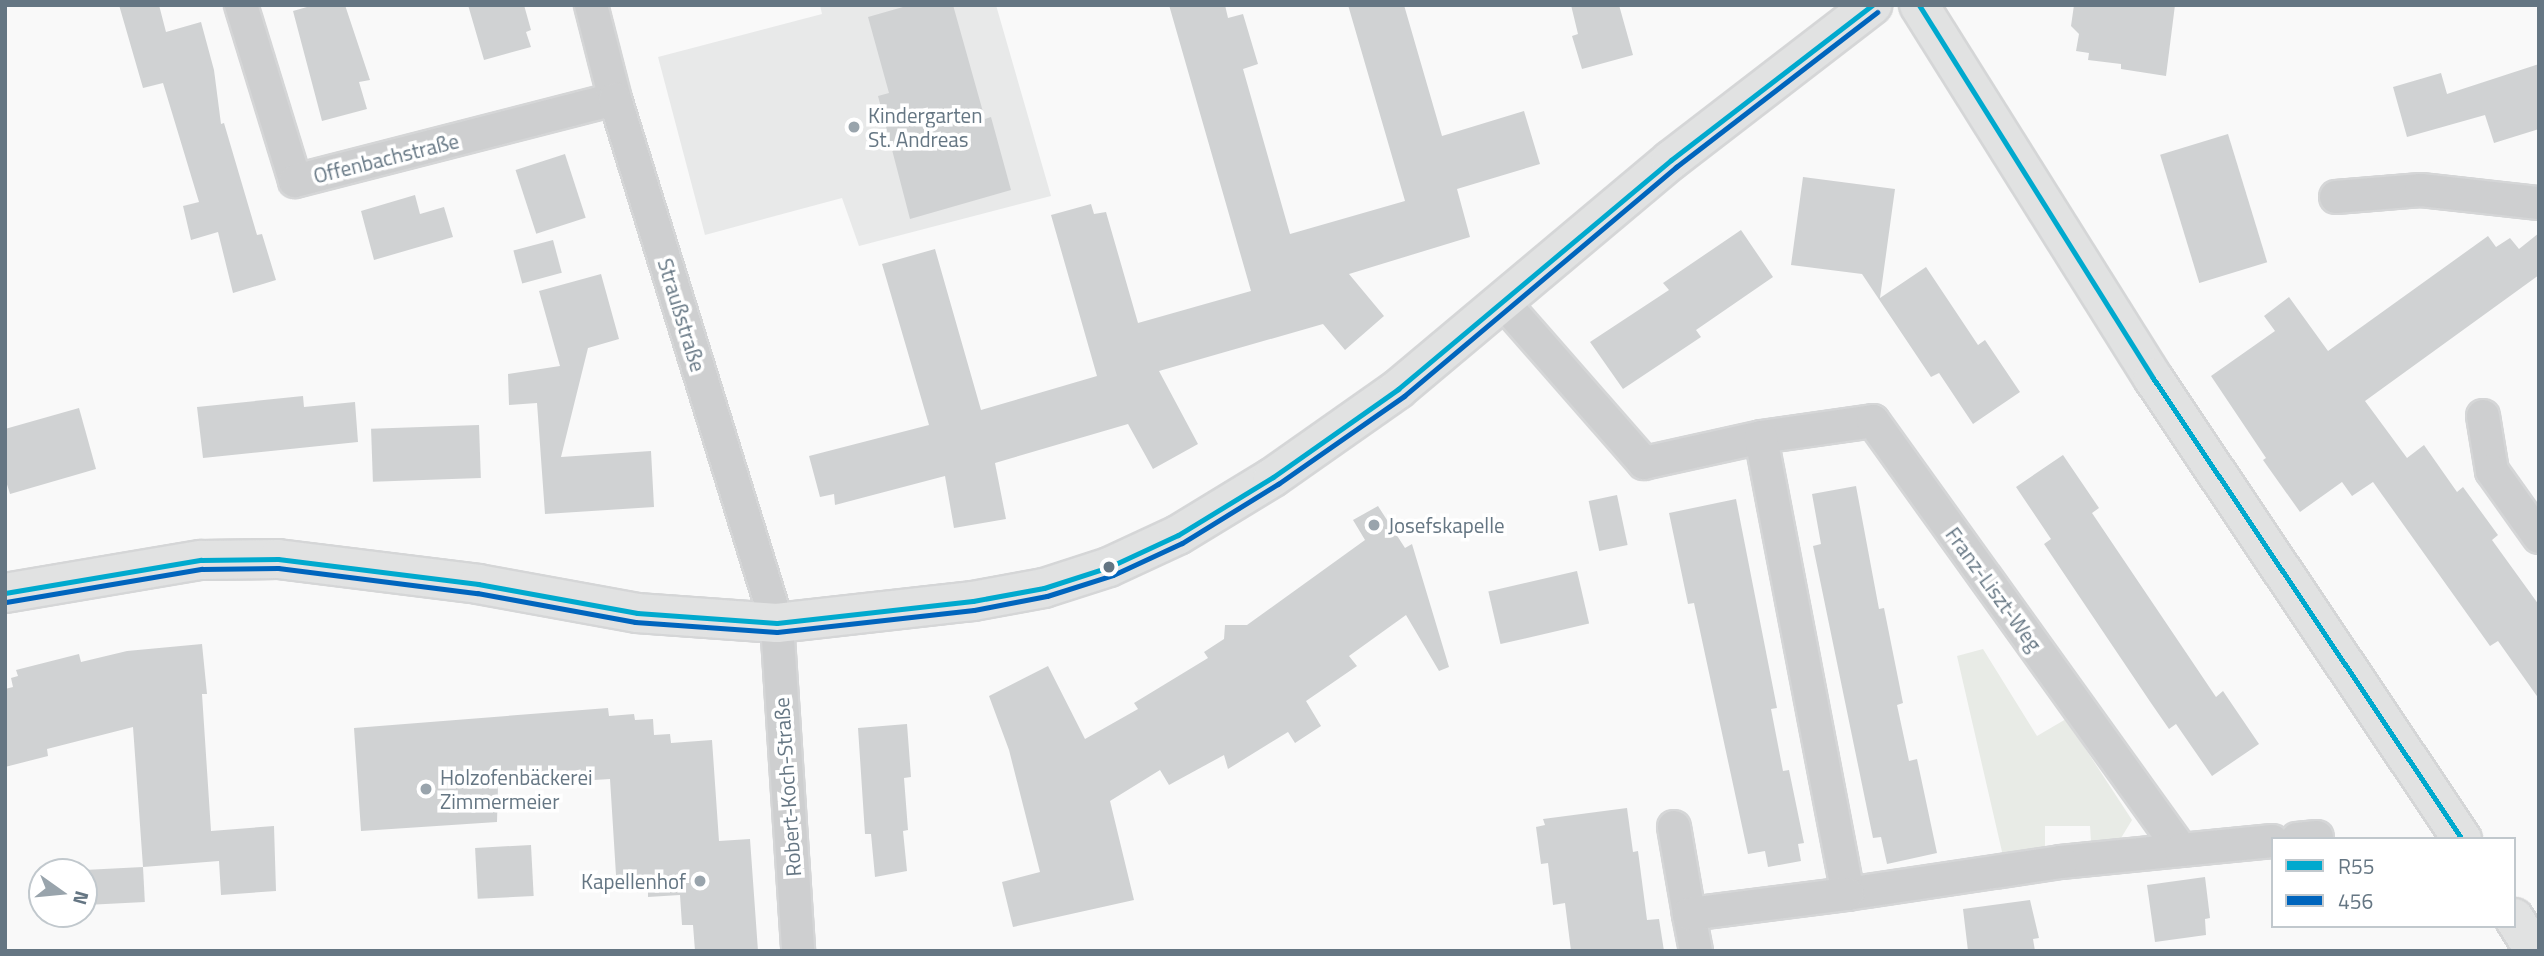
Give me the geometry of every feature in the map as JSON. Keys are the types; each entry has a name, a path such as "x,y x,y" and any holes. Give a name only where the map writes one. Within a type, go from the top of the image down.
{"main road":[{"path":"5,593 201,560 278,559 478,584 637,613 777,623 973,601 1044,587 1109,567 1178,536 1273,477 1398,388 1671,160 1872,5"},
{"path":"1919,5 2153,378 2461,837"},
{"path":"2516,921 2535,951"}],"street":[{"name":"Offenbachstraße","path":"241,5 295,181 615,99"},
{"name":"Straußstraße","path":"592,5 615,99 777,623"},
{"path":"2336,197 2421,190 2539,203"},
{"name":"Franz-Liszt-Weg","path":"1503,302 1644,463 1761,437 1873,421 2181,850"},
{"path":"2483,416 2492,471 2539,537"},
{"path":"1761,437 1848,894"},
{"name":"Robert-Koch-Straße","path":"777,623 798,951"},
{"path":"1674,827 1696,951"},
{"path":"1689,914 1848,894 2061,862 2271,841"}],"shaded area":[{"name":"Kindergarten St. Andreas","path":"820,5 996,5 1051,196 859,246 842,198 705,235 658,57 822,14"},
{"path":"1983,649 2037,736 2066,719 2132,820 2118,843 2091,842 2090,826 2045,826 2045,850 2003,856 1957,656"}],"building":[{"path":"119,5 159,5 166,32 201,22 214,70 221,124 224,123 257,235 262,234 276,280 233,293 218,232 191,240 183,206 199,202 163,83 143,88"},
{"path":"314,5 345,5 370,80 359,82 367,109 322,121 293,11"},
{"path":"468,5 524,5 531,30 526,32 531,47 484,60"},
{"path":"910,5 953,5 985,119 991,117 1011,190 910,219 878,96 889,93 868,17"},
{"path":"1169,5 1225,5 1228,18 1243,14 1258,64 1243,69 1290,234 1405,201 1348,5 1404,5 1442,136 1524,111 1540,164 1457,189 1470,237 1349,274 1384,316 1345,350 1323,324 1159,371 1198,444 1153,469 1128,424 995,463 1006,519 954,528 945,476 835,505 834,494 820,497 809,456 929,425 882,264 935,249 981,410 1097,376 1051,215 1091,204 1094,214 1106,212 1138,323 1251,291"},
{"path":"1571,5 1619,5 1633,55 1582,69 1572,36 1578,34"},
{"path":"2074,5 2175,5 2166,76 2121,69 2121,64 2088,60 2089,53 2076,51 2079,34 2071,26"},
{"path":"2539,64 2539,129 2494,143 2485,115 2407,137 2393,87 2441,73 2447,94"},
{"path":"2228,134 2267,262 2199,283 2160,155"},
{"path":"565,154 586,218 536,234 516,170"},
{"path":"1803,177 1895,189 1880,298 1926,267 1978,345 1985,340 2020,392 1973,424 1939,373 1931,377 1862,274 1791,265"},
{"path":"415,195 420,214 444,207 453,237 374,260 361,211"},
{"path":"1741,230 1773,277 1696,330 1701,337 1623,389 1590,342 1669,290 1663,283"},
{"path":"2539,233 2539,275 2365,401 2407,458 2424,445 2457,492 2463,487 2498,535 2492,540 2539,605 2539,699 2498,641 2490,646 2373,482 2352,496 2342,482 2300,512 2263,460 2266,458 2211,376 2275,331 2264,316 2289,297 2328,351 2488,236 2496,247 2510,238 2519,249"},
{"path":"553,240 562,273 522,283 513,251"},
{"path":"601,274 619,339 588,348 561,457 651,451 654,507 545,514 537,403 509,405 508,374 560,366 539,291"},
{"path":"303,396 304,407 355,402 358,442 203,458 197,407"},
{"path":"79,408 96,469 10,494 5,478 5,429"},
{"path":"479,425 481,478 373,482 371,429"},
{"path":"2063,455 2099,508 2092,513 2216,697 2223,691 2259,744 2212,776 2176,724 2169,729 2151,703 2044,544 2051,539 2016,487"},
{"path":"1856,486 1879,609 1884,608 1903,703 1897,705 1909,761 1917,759 1937,853 1887,864 1881,837 1873,838 1813,546 1821,544 1812,494"},
{"path":"1617,495 1628,545 1599,551 1589,501"},
{"path":"1736,499 1777,708 1771,709 1783,771 1789,770 1804,843 1798,844 1801,861 1768,867 1765,851 1748,854 1694,603 1688,604 1669,513"},
{"path":"1378,506 1405,548 1412,544 1449,667 1439,671 1406,615 1349,656 1357,666 1306,701 1321,726 1295,743 1288,732 1228,769 1224,755 1169,785 1160,770 1110,801 1134,900 1013,927 1002,882 1040,872 1009,750 989,696 1048,666 1085,739 1138,709 1134,703 1208,658 1204,652 1224,639 1225,625 1247,625 1365,540 1353,520"},
{"path":"1577,571 1589,624 1500,644 1488,591"},
{"path":"202,644 207,694 202,694 211,831 274,826 276,891 221,895 219,861 143,867 133,727 47,749 48,756 5,767 5,689 13,687 11,678 18,676 16,670 79,654 81,662 127,651"},
{"path":"608,708 609,716 634,714 635,720 653,719 654,735 670,734 671,743 712,740 719,841 750,839 758,951 695,951 693,925 682,925 680,895 648,897 648,889 617,891 610,779 498,786 497,822 361,831 354,728"},
{"path":"907,724 911,777 904,778 908,830 903,831 907,871 875,877 871,834 865,834 858,728"},
{"path":"1627,808 1633,852 1638,851 1647,920 1659,919 1664,951 1571,951 1565,903 1553,905 1548,863 1541,864 1536,827 1545,825 1543,819"},
{"path":"531,845 534,896 478,899 475,848"},
{"path":"143,867 145,902 98,904 98,869"},
{"path":"2205,877 2210,918 2205,919 2206,935 2155,942 2147,885"},
{"path":"2030,900 2039,938 2033,939 2035,951 1968,951 1963,909"}],"transit line":[{"name":"R55","path":"5,593 201,560 278,559 478,584 637,613 777,623 973,601 1044,588 1109,567 1178,535 1273,477 1398,389 1671,160 1872,5"},
{"name":"R55","path":"1919,5 2153,378 2461,837"},
{"name":"456","path":"6,602 202,569 278,568 477,593 635,622 777,632 974,610 1047,596 1113,575 1182,543 1278,484 1404,396 1676,167 1877,12"}],"place":[{"name":"Kindergarten St. Andreas","path":"854,127"},
{"name":"Josefskapelle","path":"1374,525"},
{"name":"Holzofenbäckerei Zimmermeier","path":"426,789"},
{"name":"Kapellenhof","path":"700,881"}]}
